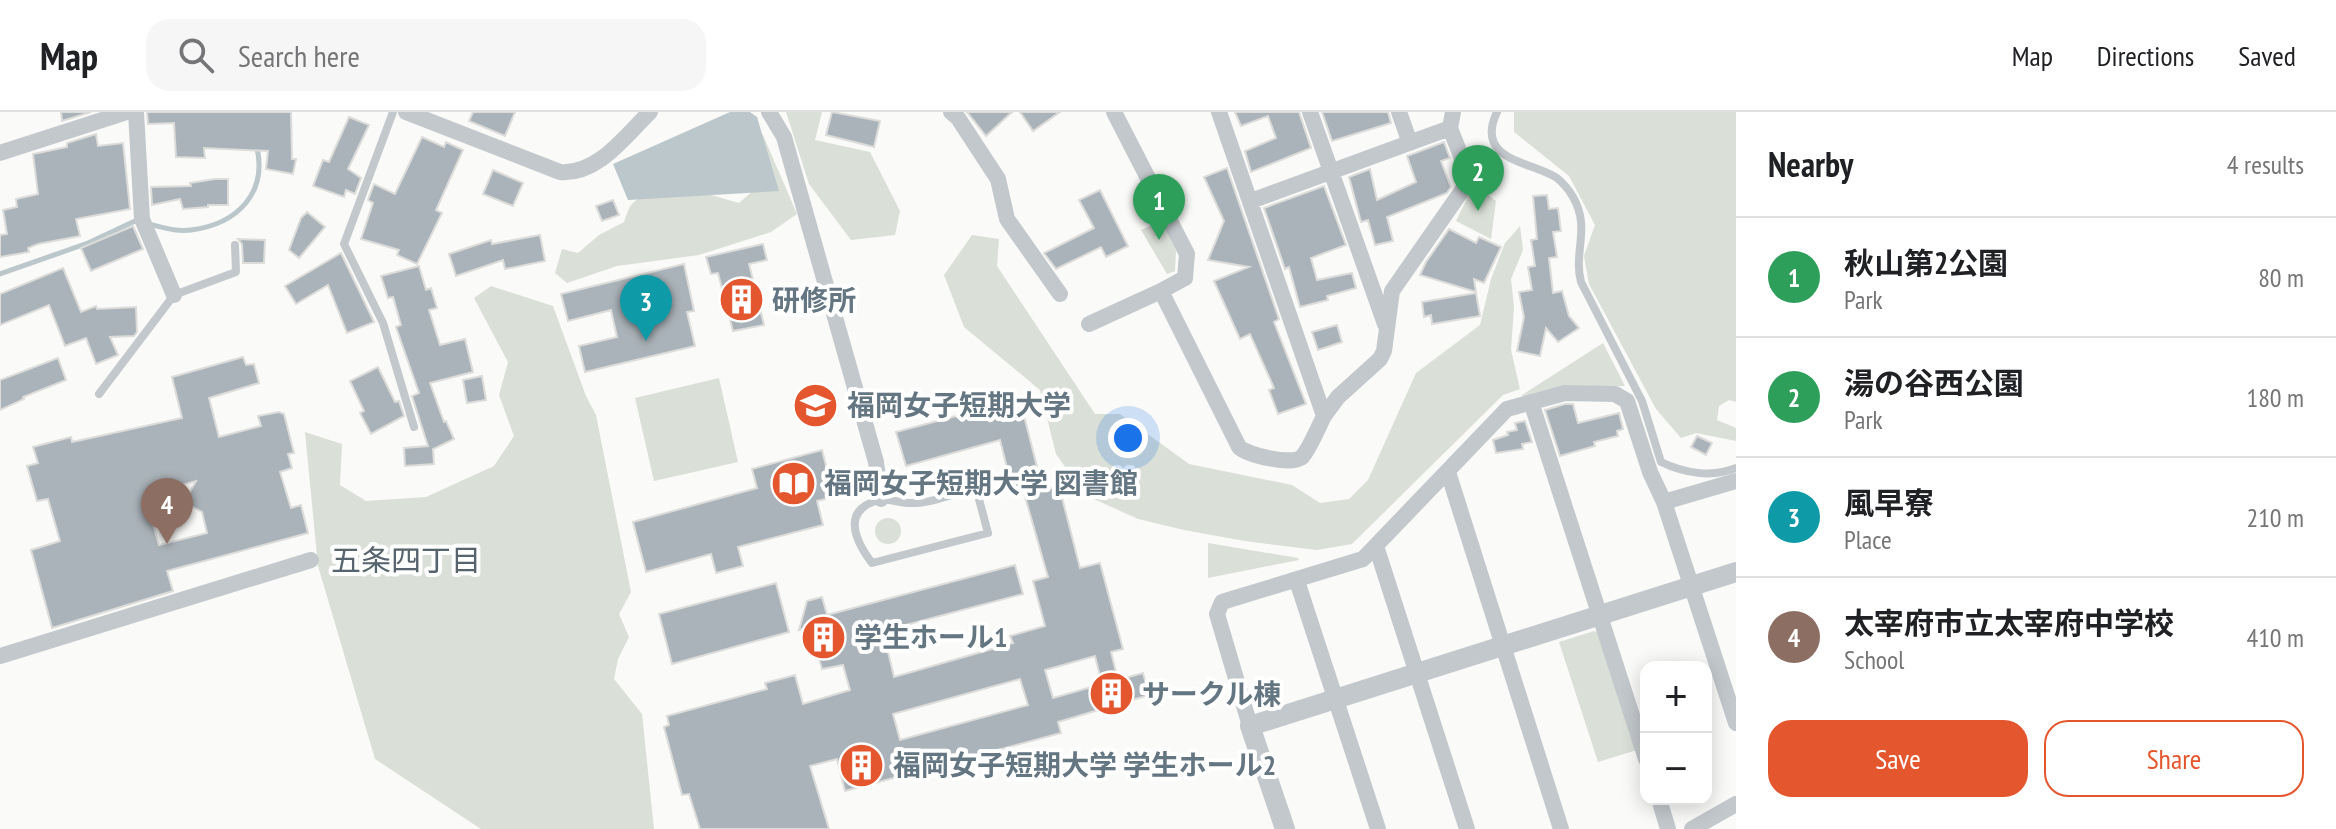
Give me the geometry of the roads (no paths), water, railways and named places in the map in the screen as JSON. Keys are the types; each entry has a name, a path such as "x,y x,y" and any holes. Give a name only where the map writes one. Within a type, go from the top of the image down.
{"street":[{"path":"0,153 127,112"},
{"path":"136,112 142,219 174,295"},
{"path":"406,112 560,172 574,173 595,164 650,112"},
{"path":"769,112 784,137 806,213 876,462 881,499"},
{"path":"951,112 998,179 1007,219 1060,294"},
{"path":"1089,324 1185,278 1187,254 1114,112"},
{"path":"1219,112 1324,416"},
{"path":"1310,112 1387,330"},
{"path":"1399,112 1410,143"},
{"path":"1161,291 1242,450 1291,461 1301,457 1338,397 1380,359 1392,291 1470,179 1452,120 1410,143 1251,201"},
{"path":"1285,829 1217,614 1222,602 1363,559 1507,409 1565,393 1624,397 1664,502 1736,723"},
{"path":"1531,402 1640,740"},
{"path":"1448,472 1561,829"},
{"path":"1664,502 1736,481"},
{"path":"1376,546 1467,829"},
{"path":"0,656 311,560"},
{"path":"1250,726 1736,572"},
{"path":"1297,581 1378,829"},
{"path":"1692,829 1736,804"},
{"path":"1661,805 1668,829"}],"lane":[{"path":"393,112 344,244 383,323 414,427"},
{"path":"1497,112 1493,124 1497,149 1511,159 1554,176 1573,197 1583,229 1579,268 1581,282 1642,401 1661,462 1710,474 1736,468"},
{"path":"99,394 174,295 236,272 235,245"},
{"path":"976,488 988,533 872,563 856,540 855,523 863,507 881,499 911,504 976,488"}],"waterway":[{"path":"148,224 191,230 208,227 236,213 254,191 259,161 256,144"},
{"path":"0,274 88,243 135,221"}],"place":[{"name":"湯の谷西公園","path":"1478,211"},
{"name":"秋山第2公園","path":"1159,240"},
{"name":"研修所","path":"741,300"},
{"name":"風早寮","path":"646,341"},
{"name":"福岡女子短期大学","path":"816,405"},
{"name":"福岡女子短期大学 図書館","path":"793,483"},
{"name":"太宰府市立太宰府中学校","path":"167,544"},
{"name":"学生ホール1","path":"823,637"},
{"name":"サークル棟","path":"1111,694"},
{"name":"福岡女子短期大学 学生ホール2","path":"862,765"}],"district":[{"name":"五条四丁目","path":"406,561"}]}
